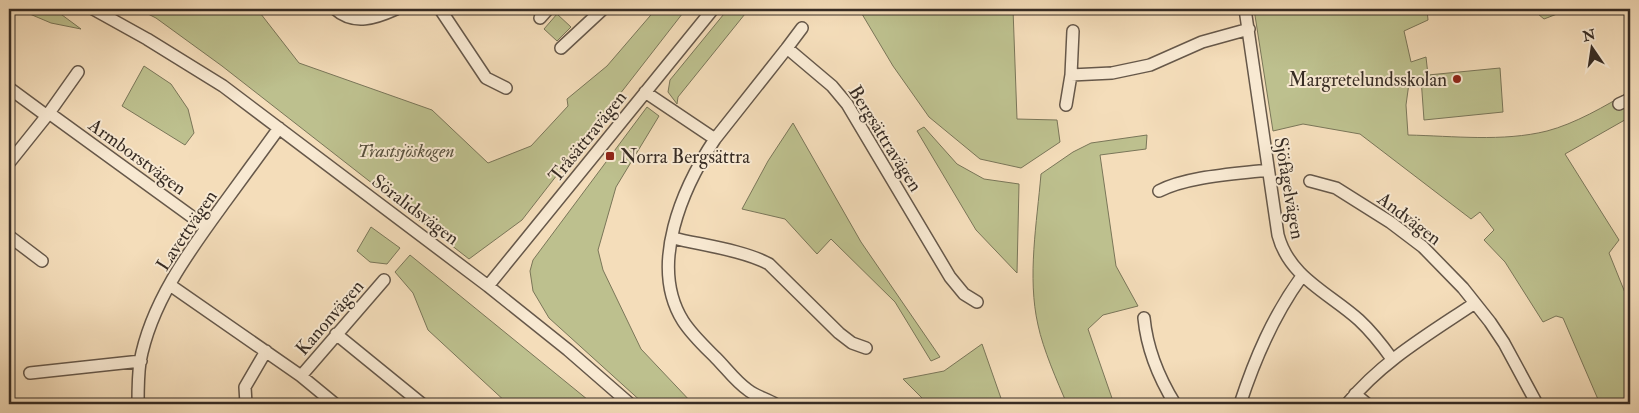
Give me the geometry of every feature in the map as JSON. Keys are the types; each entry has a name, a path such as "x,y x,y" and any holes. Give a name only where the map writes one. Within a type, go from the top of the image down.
{"street":[{"name":"Söralidsvägen","path":"94,9 148,39 223,86 488,286 568,350 630,404"},
{"path":"335,9 348,17 359,19 374,17 396,9"},
{"path":"440,9 486,78 506,88"},
{"path":"540,18 548,9"},
{"path":"561,48 603,9"},
{"name":"Tråsättravägen","path":"488,286 713,9"},
{"name":"Sjöfågelvägen","path":"1245,9 1280,243 1288,259 1302,276 1359,320 1377,338 1392,359"},
{"path":"775,404 748,391 698,341 683,320 674,302 669,258 677,217 694,174 715,139 802,28"},
{"path":"1071,75 1112,73 1150,65 1202,42 1249,29"},
{"path":"1066,105 1071,75 1073,31"},
{"name":"Bergsättravägen","path":"787,48 840,94 950,277 964,294 977,302"},
{"path":"9,163 78,72"},
{"name":"Armborstvägen","path":"9,88 206,227"},
{"path":"645,92 715,139"},
{"path":"1619,104 1630,99"},
{"name":"Lavettvägen","path":"138,404 141,362 152,322 176,272 206,227 279,128"},
{"path":"1159,191 1194,180 1268,170"},
{"name":"Andvägen","path":"1310,181 1336,188 1411,236 1423,247 1475,303 1504,343 1537,404"},
{"path":"9,236 42,260"},
{"path":"673,238 726,250 769,264 839,334 852,343 866,348"},
{"path":"1240,404 1264,338 1274,318 1302,276"},
{"name":"Kanonvägen","path":"301,376 384,280"},
{"name":"Kanonvägen","path":"170,284 301,376 335,404"},
{"path":"1347,404 1364,384 1392,359 1475,303"},
{"path":"1144,318 1145,331 1162,383 1175,404"},
{"path":"336,334 422,404"},
{"name":"Kanonvägen","path":"246,404 245,387 266,351"},
{"path":"30,373 141,362"},
{"path":"1355,394 1367,404"}],"green space":[{"path":"18,9 49,9 58,12 81,29 51,23"},
{"name":"Trastsjöskogen","path":"138,9 257,9 299,63 432,110 488,163 531,146 568,106 567,99 607,66 656,9 686,9 522,220 469,259 222,66 156,18"},
{"path":"728,9 749,9 678,97 677,104 668,92 670,80"},
{"path":"859,9 1013,9 1017,119 1057,120 1060,142 1021,168 980,159 929,117 893,66"},
{"path":"1254,9 1427,9 1428,20 1404,31 1411,62 1426,57 1428,75 1500,68 1503,112 1424,120 1421,78 1409,83 1406,105 1408,135 1496,137 1547,131 1579,119 1630,91 1630,117 1565,154 1619,240 1609,253 1630,305 1630,404 1600,404 1563,318 1556,316 1543,322 1505,262 1484,240 1494,230 1480,212 1471,219 1360,134 1303,124 1273,131"},
{"path":"1532,9 1570,9 1544,19"},
{"path":"557,14 571,27 557,41 544,29"},
{"path":"144,66 171,84 188,109 194,133 185,145 122,106"},
{"path":"647,107 659,116 616,187 598,250 603,270 641,349 693,404 644,404 549,318 533,291 530,271 533,260"},
{"path":"793,123 861,242 940,357 931,361 895,302 831,239 817,254 785,219 742,209 768,161"},
{"path":"924,127 957,164 984,179 1019,184 1017,273 976,230 917,131"},
{"path":"1147,135 1146,149 1100,155 1116,266 1138,306 1103,315 1088,329 1114,404 1067,404 1043,344 1035,307 1033,269 1041,174 1073,152 1091,143"},
{"path":"371,227 400,248 387,264 370,262 357,251"},
{"path":"410,255 593,404 508,404 428,330 413,293 395,272"},
{"path":"982,344 1003,404 928,404 903,379 944,371"}],"place":[{"name":"Margretelundsskolan","path":"1457,79"},
{"name":"Norra Bergsättra","path":"610,156"}]}
